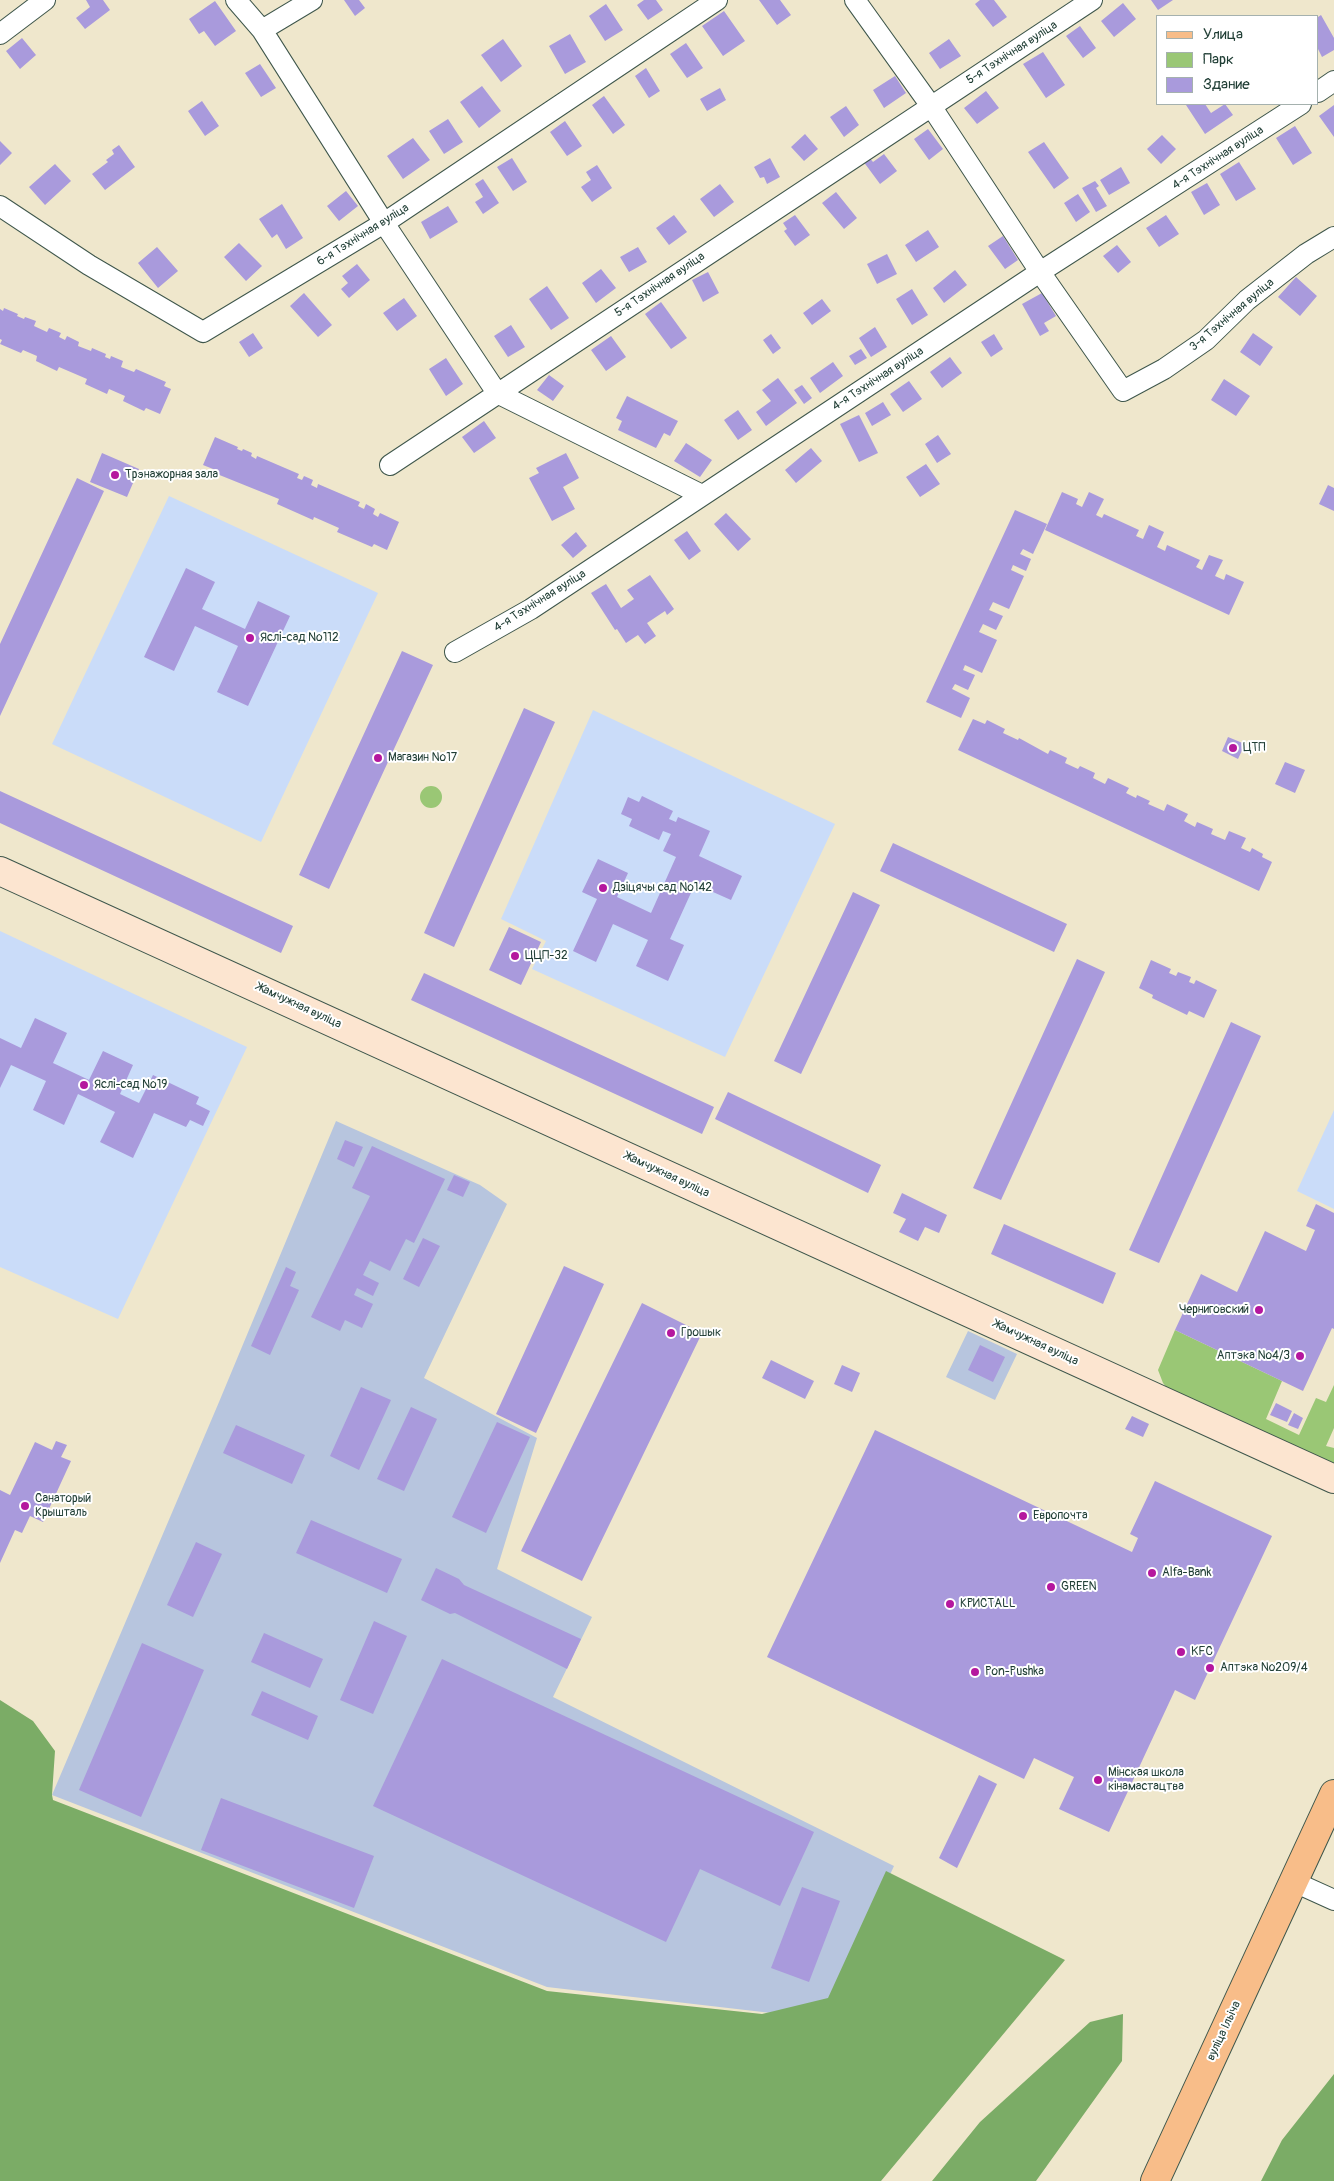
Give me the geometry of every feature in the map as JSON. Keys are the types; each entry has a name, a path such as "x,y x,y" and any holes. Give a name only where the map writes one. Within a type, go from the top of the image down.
{"main road":[{"name":"Жамчужная вуліца","path":"0,871 1334,1479"},
{"name":"вуліца Ільіча","path":"1155,2181 1292,1881 1334,1794"}],"street":[{"path":"0,34 45,0"},
{"path":"236,0 262,30 384,223 497,393 702,494"},
{"path":"262,30 312,0"},
{"name":"6-я Тэхнічная вуліца","path":"0,206 90,265 203,332 384,223 717,0"},
{"path":"855,0 931,106 1040,272"},
{"name":"5-я Тэхнічная вуліца","path":"390,465 1092,0"},
{"path":"1319,91 1334,81"},
{"name":"4-я Тэхнічная вуліца","path":"455,652 531,609 1040,272 1299,105"},
{"name":"3-я Тэхнічная вуліца","path":"1040,272 1124,391 1164,369 1206,340 1248,300 1276,277 1306,254 1334,237"},
{"path":"1292,1881 1334,1900"}],"shaded area":[{"path":"169,496 378,593 261,842 52,744"},
{"path":"593,710 835,824 725,1057 532,969 546,941 501,919"},
{"path":"0,931 247,1047 118,1319 0,1267"},
{"path":"1334,1110 1334,1209 1297,1191"},
{"path":"336,1121 480,1185 507,1204 424,1378 537,1438 497,1569 592,1617 553,1697 894,1866 823,2019 547,1987 52,1795"},
{"path":"968,1331 1017,1354 995,1400 946,1377"}],"green space":[{"path":"431,786 439,789 442,797 439,805 431,808 423,805 420,797 423,789"},
{"path":"1175,1330 1282,1381 1266,1419 1299,1435 1316,1398 1326,1402 1334,1385 1334,1428 1326,1446 1334,1448 1334,1465 1167,1388 1158,1370"},
{"path":"0,1700 33,1721 55,1751 53,1800 547,1991 762,2014 828,1998 886,1871 1065,1960 881,2181 0,2181"},
{"path":"1123,2014 1122,2061 1036,2181 932,2181 980,2122 1090,2022"},
{"path":"1334,2074 1334,2181 1261,2181 1282,2140"}],"building":[{"path":"86,0 103,0 110,10 85,29 76,18 90,7"},
{"path":"344,0 359,0 365,8 355,16"},
{"path":"644,0 656,0 663,10 648,20 637,5"},
{"path":"759,0 780,0 791,15 777,25"},
{"path":"980,0 994,0 1007,17 993,27 975,4"},
{"path":"1151,0 1173,0 1158,10"},
{"path":"215,1 236,31 215,46 204,31 199,34 189,19"},
{"path":"1123,3 1136,19 1114,37 1101,21"},
{"path":"606,4 623,30 605,41 589,16"},
{"path":"724,11 745,41 723,56 702,26"},
{"path":"1321,15 1334,38 1334,50 1322,57 1319,51 1319,16"},
{"path":"1080,26 1096,48 1083,58 1066,36"},
{"path":"570,34 586,62 565,74 549,46"},
{"path":"22,38 36,55 20,69 6,51"},
{"path":"503,39 522,66 501,82 481,55"},
{"path":"949,39 961,56 940,69 929,53"},
{"path":"686,43 703,68 687,78 670,54"},
{"path":"1043,52 1065,85 1046,98 1023,64"},
{"path":"260,64 276,88 261,97 245,73"},
{"path":"646,68 660,91 649,98 635,76"},
{"path":"895,76 906,93 884,108 873,90"},
{"path":"482,86 501,111 479,128 460,102"},
{"path":"720,88 726,100 707,111 700,99"},
{"path":"986,91 999,108 977,124 964,108"},
{"path":"604,96 625,125 613,134 592,105"},
{"path":"202,101 219,126 205,136 188,111"},
{"path":"1186,105 1206,105 1211,113 1226,105 1233,115 1205,134"},
{"path":"1334,105 1334,137 1319,116"},
{"path":"846,106 859,125 844,137 830,117"},
{"path":"448,119 463,142 444,154 429,131"},
{"path":"565,121 582,146 567,156 550,132"},
{"path":"1295,126 1312,153 1293,165 1276,138"},
{"path":"928,129 943,149 929,160 914,139"},
{"path":"805,134 818,149 804,161 791,147"},
{"path":"1162,135 1176,149 1161,164 1147,149"},
{"path":"413,138 430,160 403,179 387,156"},
{"path":"0,141 12,153 0,165"},
{"path":"1044,142 1069,178 1054,189 1028,152"},
{"path":"119,145 135,167 105,190 92,174 108,162 106,160 114,154 112,150"},
{"path":"884,154 897,171 880,184 863,161 869,157 873,162"},
{"path":"512,158 527,182 513,191 497,167"},
{"path":"770,158 780,177 767,184 764,177 760,178 754,167"},
{"path":"1239,162 1256,189 1236,201 1220,174"},
{"path":"55,164 71,181 45,205 29,187"},
{"path":"597,165 612,188 592,202 581,187 591,180 586,172"},
{"path":"1121,167 1130,183 1109,195 1100,180"},
{"path":"483,179 499,203 483,214 475,202 483,197 475,184"},
{"path":"1095,181 1099,186 1096,188 1107,206 1096,212 1082,188"},
{"path":"1207,183 1220,205 1204,215 1191,192"},
{"path":"720,184 734,202 714,217 700,199"},
{"path":"346,191 358,206 339,221 327,206"},
{"path":"836,192 857,218 844,229 822,203"},
{"path":"1078,194 1090,212 1076,222 1064,203"},
{"path":"282,204 303,238 286,249 277,234 272,238 259,219"},
{"path":"448,206 458,222 430,239 421,222"},
{"path":"674,215 687,232 669,245 656,228"},
{"path":"795,215 810,235 795,246 784,231 787,229 783,223"},
{"path":"1166,215 1179,234 1159,247 1146,228"},
{"path":"928,230 939,247 916,262 905,245"},
{"path":"1003,236 1018,260 1005,269 988,246"},
{"path":"239,243 262,266 246,281 224,257"},
{"path":"1117,245 1131,262 1118,273 1103,256"},
{"path":"157,247 178,271 158,288 138,263"},
{"path":"638,247 647,262 629,272 620,257"},
{"path":"887,254 897,274 877,284 867,264"},
{"path":"357,264 370,280 349,298 341,289 348,283 342,276"},
{"path":"601,269 616,288 596,303 582,283"},
{"path":"955,270 967,285 944,303 933,288"},
{"path":"708,272 719,293 703,302 692,280"},
{"path":"1296,277 1317,296 1300,316 1278,297"},
{"path":"547,286 569,318 551,330 529,299"},
{"path":"912,289 928,315 912,325 896,299"},
{"path":"304,293 332,325 318,337 290,306"},
{"path":"1042,293 1056,316 1044,323 1049,331 1040,336 1022,304"},
{"path":"404,298 417,316 397,331 383,313"},
{"path":"822,299 831,311 812,325 803,313"},
{"path":"661,302 687,338 671,349 645,314"},
{"path":"4,308 24,319 25,317 36,321 34,326 47,332 49,328 61,333 59,337 65,340 67,336 79,342 78,346 91,351 92,348 106,354 105,357 110,359 111,356 123,361 121,367 134,372 136,369 166,382 164,386 171,389 160,414 146,408 144,411 123,401 125,396 109,389 107,394 85,384 87,379 59,367 57,371 36,361 37,356 23,350 21,353 0,344 2,340 0,339 0,309 3,311"},
{"path":"511,325 525,347 508,357 494,336"},
{"path":"875,327 887,347 871,357 859,338"},
{"path":"253,333 263,348 249,357 239,342"},
{"path":"1253,333 1273,347 1260,366 1240,352"},
{"path":"771,334 781,348 773,354 763,340"},
{"path":"994,334 1003,349 991,357 981,342"},
{"path":"611,336 626,357 606,371 591,350"},
{"path":"861,349 867,358 855,365 849,356"},
{"path":"950,357 962,373 942,388 930,372"},
{"path":"446,358 463,384 446,396 429,369"},
{"path":"833,362 843,376 820,393 810,378"},
{"path":"549,375 564,386 553,401 537,390"},
{"path":"778,378 797,403 766,426 756,412 771,401 762,390"},
{"path":"1224,379 1250,396 1236,416 1211,400"},
{"path":"909,381 922,399 903,412 890,394"},
{"path":"802,385 812,398 804,404 794,390"},
{"path":"627,396 678,421 670,436 664,433 656,448 618,430 622,421 616,418"},
{"path":"883,402 891,415 872,426 865,413"},
{"path":"738,410 752,430 738,440 724,420"},
{"path":"859,415 878,453 859,462 840,424"},
{"path":"484,421 496,438 474,453 462,437"},
{"path":"938,435 951,454 937,463 925,444"},
{"path":"215,437 238,447 237,449 242,451 243,449 252,453 251,456 256,459 257,456 299,474 297,478 302,480 304,476 313,480 311,485 317,488 318,484 360,502 358,506 364,509 366,504 375,509 373,514 378,517 380,513 399,522 387,550 374,544 372,547 337,532 339,528 314,517 313,520 277,504 279,499 217,474 218,471 203,465"},
{"path":"686,443 712,460 700,477 674,461"},
{"path":"811,448 822,461 796,483 785,470"},
{"name":"Трэнажорная зала","path":"102,453 139,469 127,497 90,482"},
{"path":"566,453 579,478 563,487 575,509 552,521 529,478 539,473 536,468"},
{"path":"926,464 940,484 920,497 906,477"},
{"path":"77,478 104,491 0,716 0,644"},
{"path":"1328,485 1334,488 1334,511 1319,504"},
{"path":"1062,492 1078,499 1076,504 1082,507 1089,492 1104,499 1096,515 1102,518 1104,514 1139,530 1136,536 1143,539 1149,525 1164,532 1157,547 1165,551 1167,545 1200,560 1196,567 1202,570 1209,555 1223,560 1215,576 1224,580 1226,574 1244,582 1229,615 1045,530"},
{"path":"1015,510 1047,524 1033,554 1023,549 1020,554 1031,559 1026,571 1013,565 1011,570 1024,576 1009,609 993,602 989,610 1003,616 996,630 983,624 979,632 997,640 982,673 965,665 963,670 975,675 968,690 955,684 952,689 970,698 961,718 926,702"},
{"path":"726,513 751,539 738,551 714,524"},
{"path":"687,531 701,551 689,560 674,540"},
{"path":"576,532 587,546 573,558 561,545"},
{"name":"Яслі-сад №112","path":"186,568 215,582 202,609 245,629 258,601 290,616 248,706 217,692 238,646 195,626 174,671 144,657"},
{"path":"650,575 674,609 667,615 665,611 647,623 656,636 645,644 638,635 626,643 617,629 615,630 591,593 606,584 621,608 634,599 627,590"},
{"path":"402,651 433,665 329,889 299,875"},
{"path":"524,708 555,722 454,947 424,933"},
{"path":"973,719 985,724 987,720 1005,729 1003,733 1018,740 1019,738 1048,754 1050,750 1067,758 1065,763 1078,769 1080,766 1095,773 1093,778 1105,784 1108,778 1129,788 1126,793 1136,798 1137,795 1150,801 1148,804 1164,811 1167,804 1188,814 1184,821 1195,827 1197,822 1213,829 1211,834 1225,840 1229,831 1246,838 1241,848 1250,852 1252,848 1263,854 1262,857 1272,862 1259,891 958,750"},
{"name":"ЦТП","path":"1228,737 1245,744 1238,759 1222,751"},
{"path":"1285,762 1305,770 1295,793 1275,784"},
{"path":"0,791 293,926 281,953 0,823"},
{"name":"Дзіцячы сад №142","path":"642,796 673,811 669,819 676,822 678,817 710,831 699,856 742,876 731,900 695,884 670,939 684,945 668,981 636,966 648,940 613,924 596,962 573,951 597,899 582,892 598,859 628,873 617,897 651,913 676,857 663,851 671,834 663,831 659,840 629,826 632,819 621,814 628,797 639,802"},
{"path":"893,843 1067,924 1054,952 880,871"},
{"path":"853,892 880,905 801,1074 774,1061"},
{"name":"ЦЦП-32","path":"509,927 541,942 521,985 489,970"},
{"path":"1077,959 1105,972 1001,1200 973,1188"},
{"path":"1151,960 1171,969 1169,973 1176,976 1178,972 1191,977 1189,982 1194,984 1196,980 1217,990 1204,1018 1189,1011 1187,1015 1152,998 1153,995 1139,988"},
{"path":"424,973 714,1107 702,1134 411,1000"},
{"name":"Яслі-сад №19","path":"35,1018 67,1033 53,1063 89,1080 103,1051 133,1065 120,1094 139,1103 153,1075 199,1097 196,1104 210,1111 203,1126 190,1120 186,1127 154,1113 133,1158 100,1142 115,1112 78,1094 64,1125 33,1110 46,1081 11,1065 0,1088 0,1038 21,1048"},
{"path":"1231,1022 1261,1036 1159,1263 1129,1250"},
{"path":"728,1092 881,1165 868,1193 715,1119"},
{"path":"345,1140 363,1147 354,1167 337,1159"},
{"path":"372,1146 445,1179 414,1243 406,1239 390,1271 370,1261 363,1275 379,1283 373,1296 357,1288 354,1295 373,1304 362,1328 345,1320 340,1331 311,1317 370,1196 352,1188"},
{"path":"454,1175 470,1182 463,1197 447,1190"},
{"path":"902,1193 947,1215 939,1233 925,1227 918,1241 899,1232 906,1219 893,1213"},
{"name":"Черниговский","path":"1316,1204 1334,1213 1334,1329 1332,1328 1303,1391 1175,1330 1201,1274 1237,1292 1265,1231 1306,1251 1315,1230 1306,1226"},
{"path":"1004,1224 1116,1273 1103,1304 991,1254"},
{"path":"423,1238 440,1246 419,1287 403,1279"},
{"path":"564,1266 604,1284 536,1433 496,1414"},
{"path":"286,1267 296,1272 290,1286 299,1290 270,1355 251,1346"},
{"path":"642,1303 702,1333 582,1581 521,1551"},
{"path":"980,1345 1005,1357 993,1382 968,1370"},
{"path":"771,1360 814,1381 805,1399 762,1378"},
{"path":"842,1365 860,1373 852,1392 834,1384"},
{"path":"361,1387 391,1400 359,1470 330,1456"},
{"path":"1276,1403 1292,1411 1287,1422 1270,1415"},
{"path":"411,1407 437,1419 404,1491 377,1479"},
{"path":"1294,1413 1303,1418 1298,1429 1288,1425"},
{"path":"1132,1416 1149,1424 1143,1437 1125,1429"},
{"path":"497,1422 530,1437 486,1533 452,1517"},
{"path":"236,1425 305,1455 292,1484 223,1453"},
{"name":"КРИСТАLL","path":"875,1430 1132,1552 1138,1538 1130,1534 1155,1481 1272,1536 1195,1700 1175,1690 1109,1832 1059,1809 1074,1777 1034,1758 1024,1779 767,1657"},
{"name":"Санаторый Крышталь","path":"56,1441 67,1445 61,1457 71,1461 43,1522 30,1516 22,1533 15,1530 0,1563 0,1490 10,1495 35,1442 52,1450"},
{"path":"311,1520 402,1559 387,1593 296,1553"},
{"path":"196,1542 222,1554 193,1617 167,1605"},
{"path":"436,1568 459,1579 464,1585 581,1639 567,1669 455,1613 450,1614 421,1600"},
{"path":"374,1621 407,1636 373,1714 340,1700"},
{"path":"264,1633 323,1659 310,1688 251,1662"},
{"path":"142,1643 204,1670 141,1817 79,1790"},
{"path":"442,1659 814,1832 780,1906 700,1869 666,1942 373,1806"},
{"path":"262,1691 318,1716 308,1740 251,1715"},
{"path":"979,1775 997,1784 957,1868 939,1858"},
{"path":"221,1798 374,1856 354,1908 201,1850"},
{"path":"802,1887 840,1901 809,1982 771,1968"}],"place":[{"name":"Трэнажорная зала","path":"115,475"},
{"name":"Яслі-сад №112","path":"250,638"},
{"name":"ЦТП","path":"1233,748"},
{"name":"Магазин №17","path":"378,758"},
{"name":"Дзіцячы сад №142","path":"603,888"},
{"name":"ЦЦП-32","path":"515,956"},
{"name":"Яслі-сад №19","path":"84,1085"},
{"name":"Черниговский","path":"1259,1310"},
{"name":"Грошык","path":"671,1333"},
{"name":"Аптэка №4/3","path":"1300,1356"},
{"name":"Санаторый Крышталь","path":"25,1506"},
{"name":"Европочта","path":"1023,1516"},
{"name":"Alfa-Bank","path":"1152,1573"},
{"name":"GREEN","path":"1051,1587"},
{"name":"КРИСТАLL","path":"950,1604"},
{"name":"KFC","path":"1181,1652"},
{"name":"Аптэка №209/4","path":"1210,1668"},
{"name":"Pon-Pushka","path":"975,1672"},
{"name":"Мінская школа кінамастацтва","path":"1098,1780"}]}
